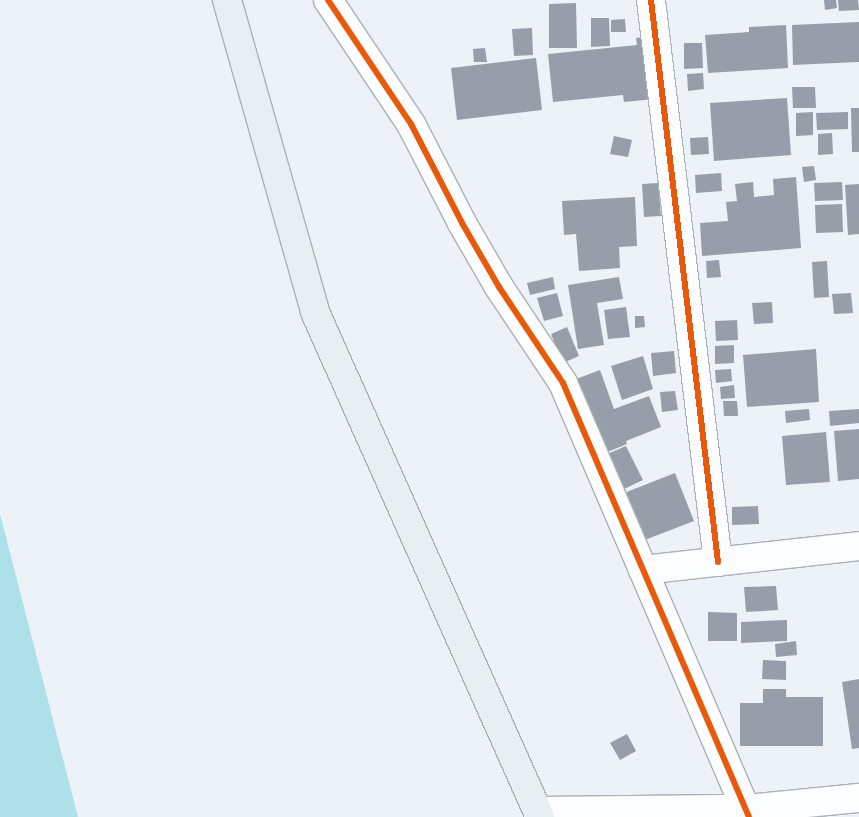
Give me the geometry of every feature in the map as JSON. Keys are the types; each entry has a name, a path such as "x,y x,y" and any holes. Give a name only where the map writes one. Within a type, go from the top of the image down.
{"main road":[{"path":"227,0 315,312 539,814"}],"street":[{"path":"328,0 411,124 462,223 494,279 563,383 748,813"},
{"path":"651,0 718,562"},
{"path":"643,570 859,546"},
{"path":"539,814 748,813 859,798"}],"water":[{"path":"0,514 78,817 0,817"}],"building":[{"path":"824,0 836,0 837,8 825,10"},
{"path":"838,0 858,0 859,10 839,11"},
{"path":"576,3 577,48 549,48 549,4"},
{"path":"591,18 609,18 610,46 591,47"},
{"path":"625,19 626,32 611,32 611,20"},
{"path":"859,22 859,62 793,65 792,25"},
{"path":"786,25 788,68 708,73 705,35 749,32 749,27"},
{"path":"532,28 533,55 514,56 512,29"},
{"path":"649,36 655,99 624,102 623,95 553,102 548,54 637,45 636,38"},
{"path":"684,43 702,43 703,68 684,69"},
{"path":"485,48 487,62 474,62 473,49"},
{"path":"536,58 542,110 457,120 451,68"},
{"path":"703,73 704,89 688,91 687,74"},
{"path":"792,87 815,87 816,108 793,108"},
{"path":"787,98 791,155 714,161 710,103"},
{"path":"851,108 859,108 859,152 852,152"},
{"path":"813,112 813,135 796,136 796,113"},
{"path":"848,112 848,129 817,130 816,113"},
{"path":"832,133 833,154 818,155 818,134"},
{"path":"614,136 632,140 628,157 610,154"},
{"path":"708,137 709,154 691,155 690,138"},
{"path":"814,166 816,180 804,182 802,167"},
{"path":"721,173 722,191 696,193 695,175"},
{"path":"796,177 801,248 702,256 700,223 728,221 726,202 737,201 735,184 753,182 754,197 774,195 773,179"},
{"path":"842,182 843,200 815,201 814,183"},
{"path":"658,183 661,216 644,217 642,184"},
{"path":"859,184 859,234 848,235 845,185"},
{"path":"635,197 637,246 619,247 620,268 579,271 576,234 564,235 562,201"},
{"path":"842,204 843,232 816,233 815,205"},
{"path":"719,260 721,277 707,278 706,261"},
{"path":"827,261 829,297 814,298 812,262"},
{"path":"553,277 555,289 530,295 527,283"},
{"path":"619,277 623,299 597,303 604,345 578,349 568,285"},
{"path":"557,293 563,316 544,321 537,298"},
{"path":"851,293 853,313 834,314 832,294"},
{"path":"772,302 773,323 754,324 752,303"},
{"path":"626,307 630,337 608,339 604,310"},
{"path":"635,316 644,316 645,327 635,328"},
{"path":"737,320 738,340 716,341 715,321"},
{"path":"567,327 579,356 563,363 551,334"},
{"path":"734,345 734,363 715,364 715,346"},
{"path":"816,349 819,402 747,407 743,355"},
{"path":"674,351 676,373 653,376 651,353"},
{"path":"643,356 653,389 622,400 611,366"},
{"path":"731,369 732,381 716,383 715,370"},
{"path":"600,370 614,409 649,396 661,427 626,441 627,444 605,453 576,379"},
{"path":"734,385 735,398 721,399 720,387"},
{"path":"675,391 678,410 662,412 660,392"},
{"path":"723,401 737,401 738,416 724,416"},
{"path":"809,409 810,420 786,423 785,411"},
{"path":"859,409 859,423 830,426 829,411"},
{"path":"859,429 859,479 838,481 834,431"},
{"path":"826,432 830,482 786,485 782,436"},
{"path":"626,446 643,480 622,490 605,455"},
{"path":"675,473 694,521 642,541 624,493"},
{"path":"758,506 759,524 732,525 732,507"},
{"path":"776,586 778,610 746,612 744,587"},
{"path":"708,612 737,613 737,641 708,641"},
{"path":"787,620 787,641 741,643 741,622"},
{"path":"796,641 797,655 776,657 775,644"},
{"path":"763,660 786,661 786,680 762,679"},
{"path":"859,679 859,748 852,749 842,682"},
{"path":"763,689 786,689 786,697 823,697 823,746 740,746 740,703 763,703"},
{"path":"627,734 636,751 620,760 610,743"}],"cycle path":[{"path":"328,0 411,124 462,223 499,287 563,383 749,817"},
{"path":"651,0 718,562"}]}
